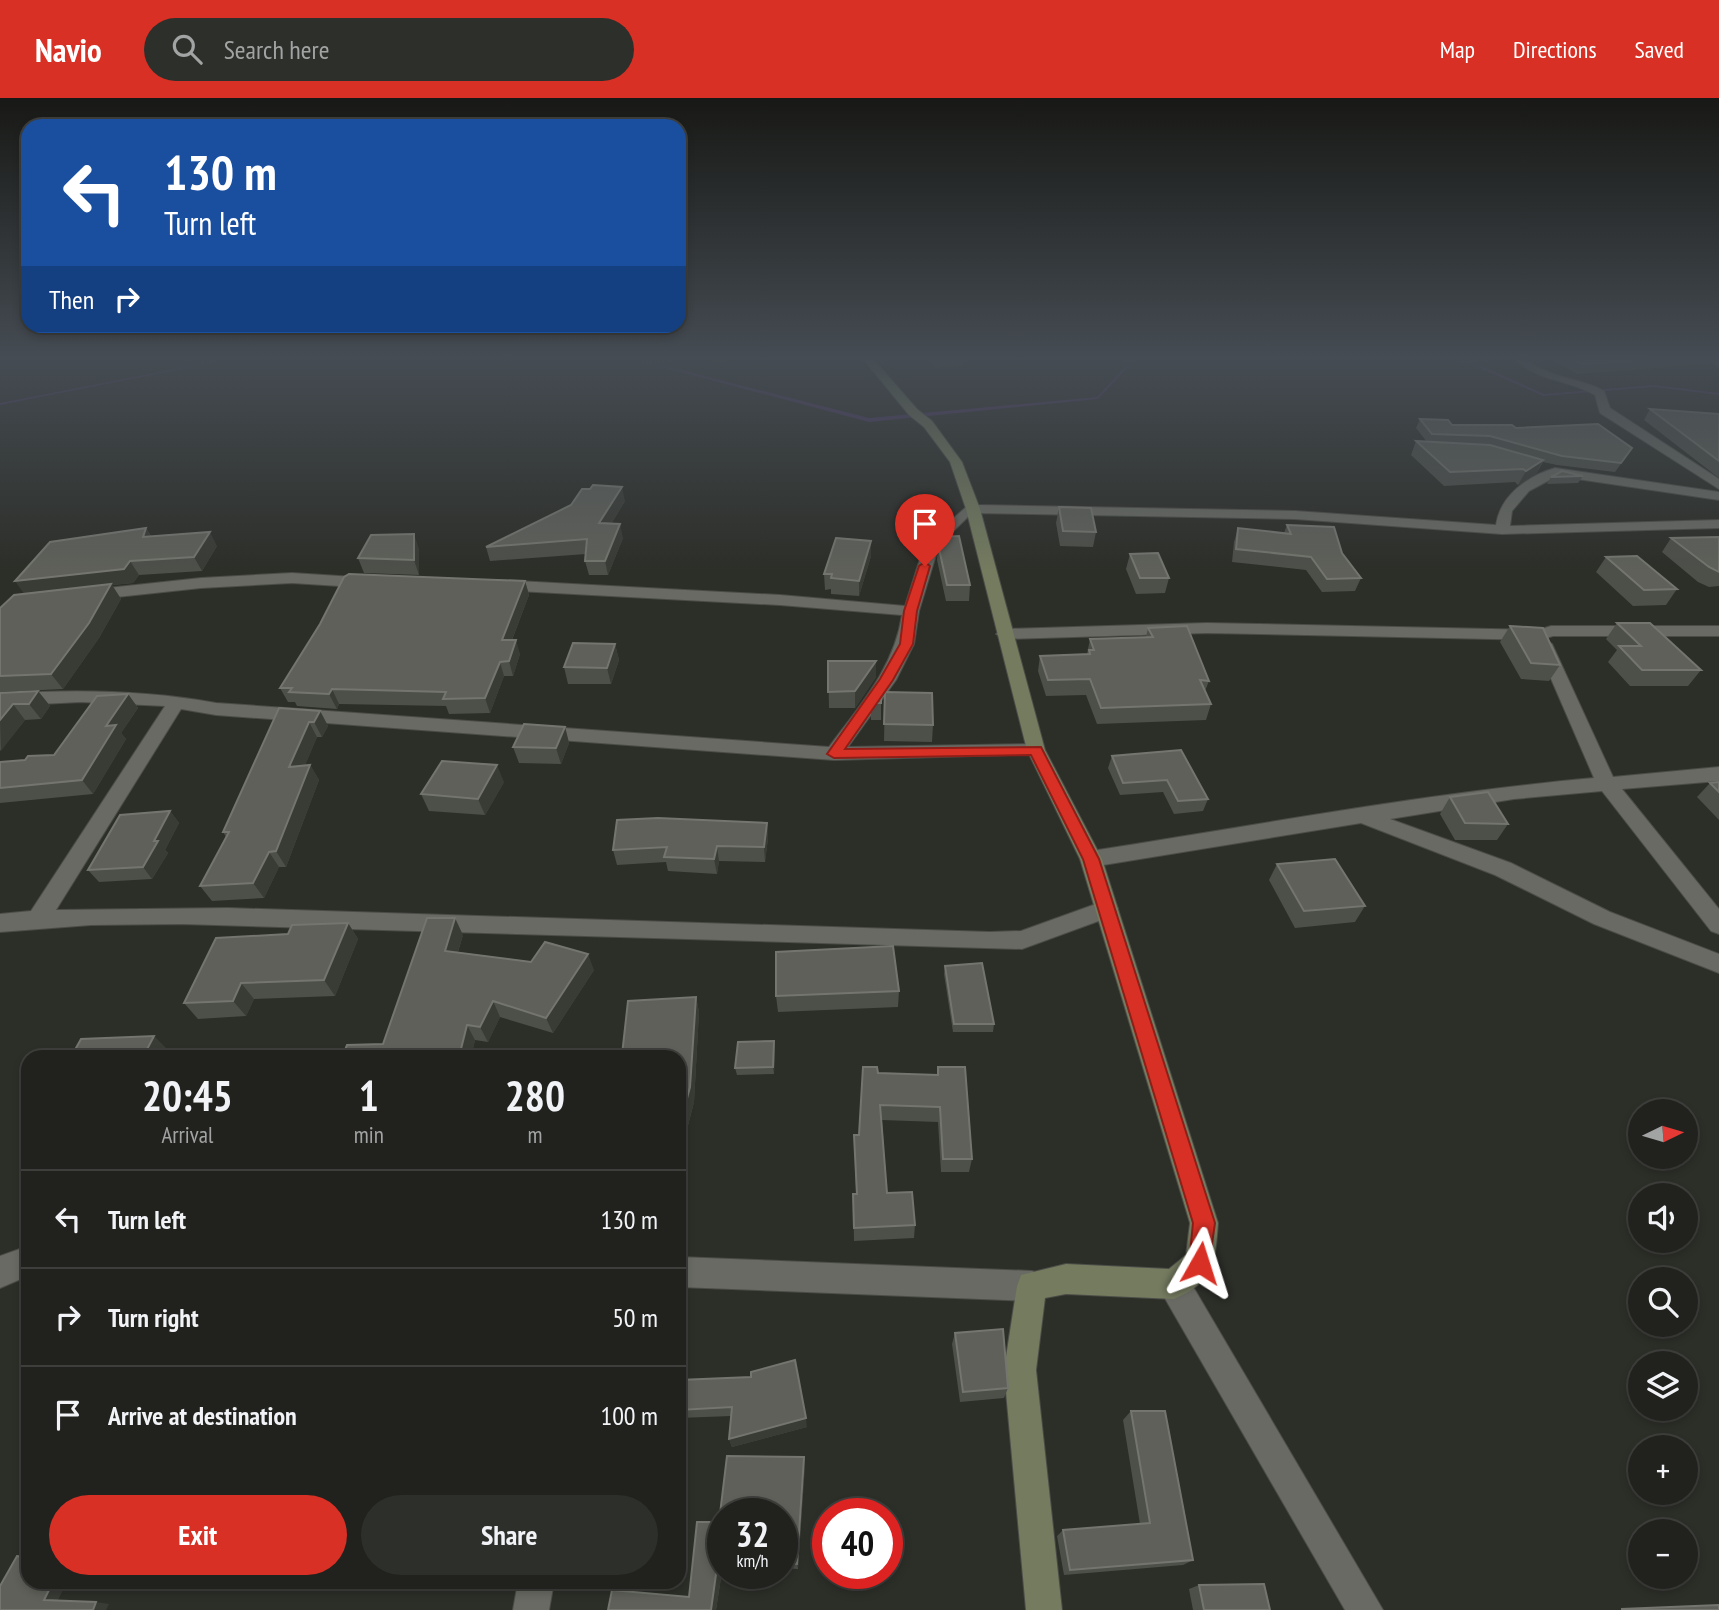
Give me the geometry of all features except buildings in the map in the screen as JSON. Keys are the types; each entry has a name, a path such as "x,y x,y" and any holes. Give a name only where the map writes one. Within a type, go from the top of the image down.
{"street":[{"path":"686,1272 1032,1286 1066,1279 1174,1284 1200,1263 1204,1223 1091,859 1036,750 973,508 956,462 930,431"},
{"path":"1633,431 1719,494"},
{"path":"1643,438 1719,485"},
{"path":"1672,455 1719,494"},
{"path":"1532,465 1555,472 1719,494"},
{"path":"1502,530 1505,510 1524,488 1555,472"},
{"path":"834,754 887,680 906,644 911,611 932,543 973,508 1295,515 1502,530 1719,524"},
{"path":"71,597 201,583 292,578 394,584"},
{"path":"484,585 780,600 911,611"},
{"path":"1004,634 1207,628 1540,635 1551,631 1719,632"},
{"path":"1540,635 1606,783 1719,925"},
{"path":"0,700 50,696 136,696 216,709 834,754 1036,750"},
{"path":"37,919 177,701"},
{"path":"1091,859 1514,792 1719,774"},
{"path":"1358,815 1503,869 1602,918 1719,964"},
{"path":"0,923 37,919 190,915 692,927 1022,940 1107,909"},
{"path":"0,1273 21,1262"},
{"path":"1174,1284 1365,1610"},
{"path":"1032,1286 1020,1370 1044,1610"},
{"path":"531,1610 535,1589"}],"route":[{"path":"925,566 911,611 906,644 887,680 834,754 1036,750 1091,859 1204,1223 1200,1263"}]}
